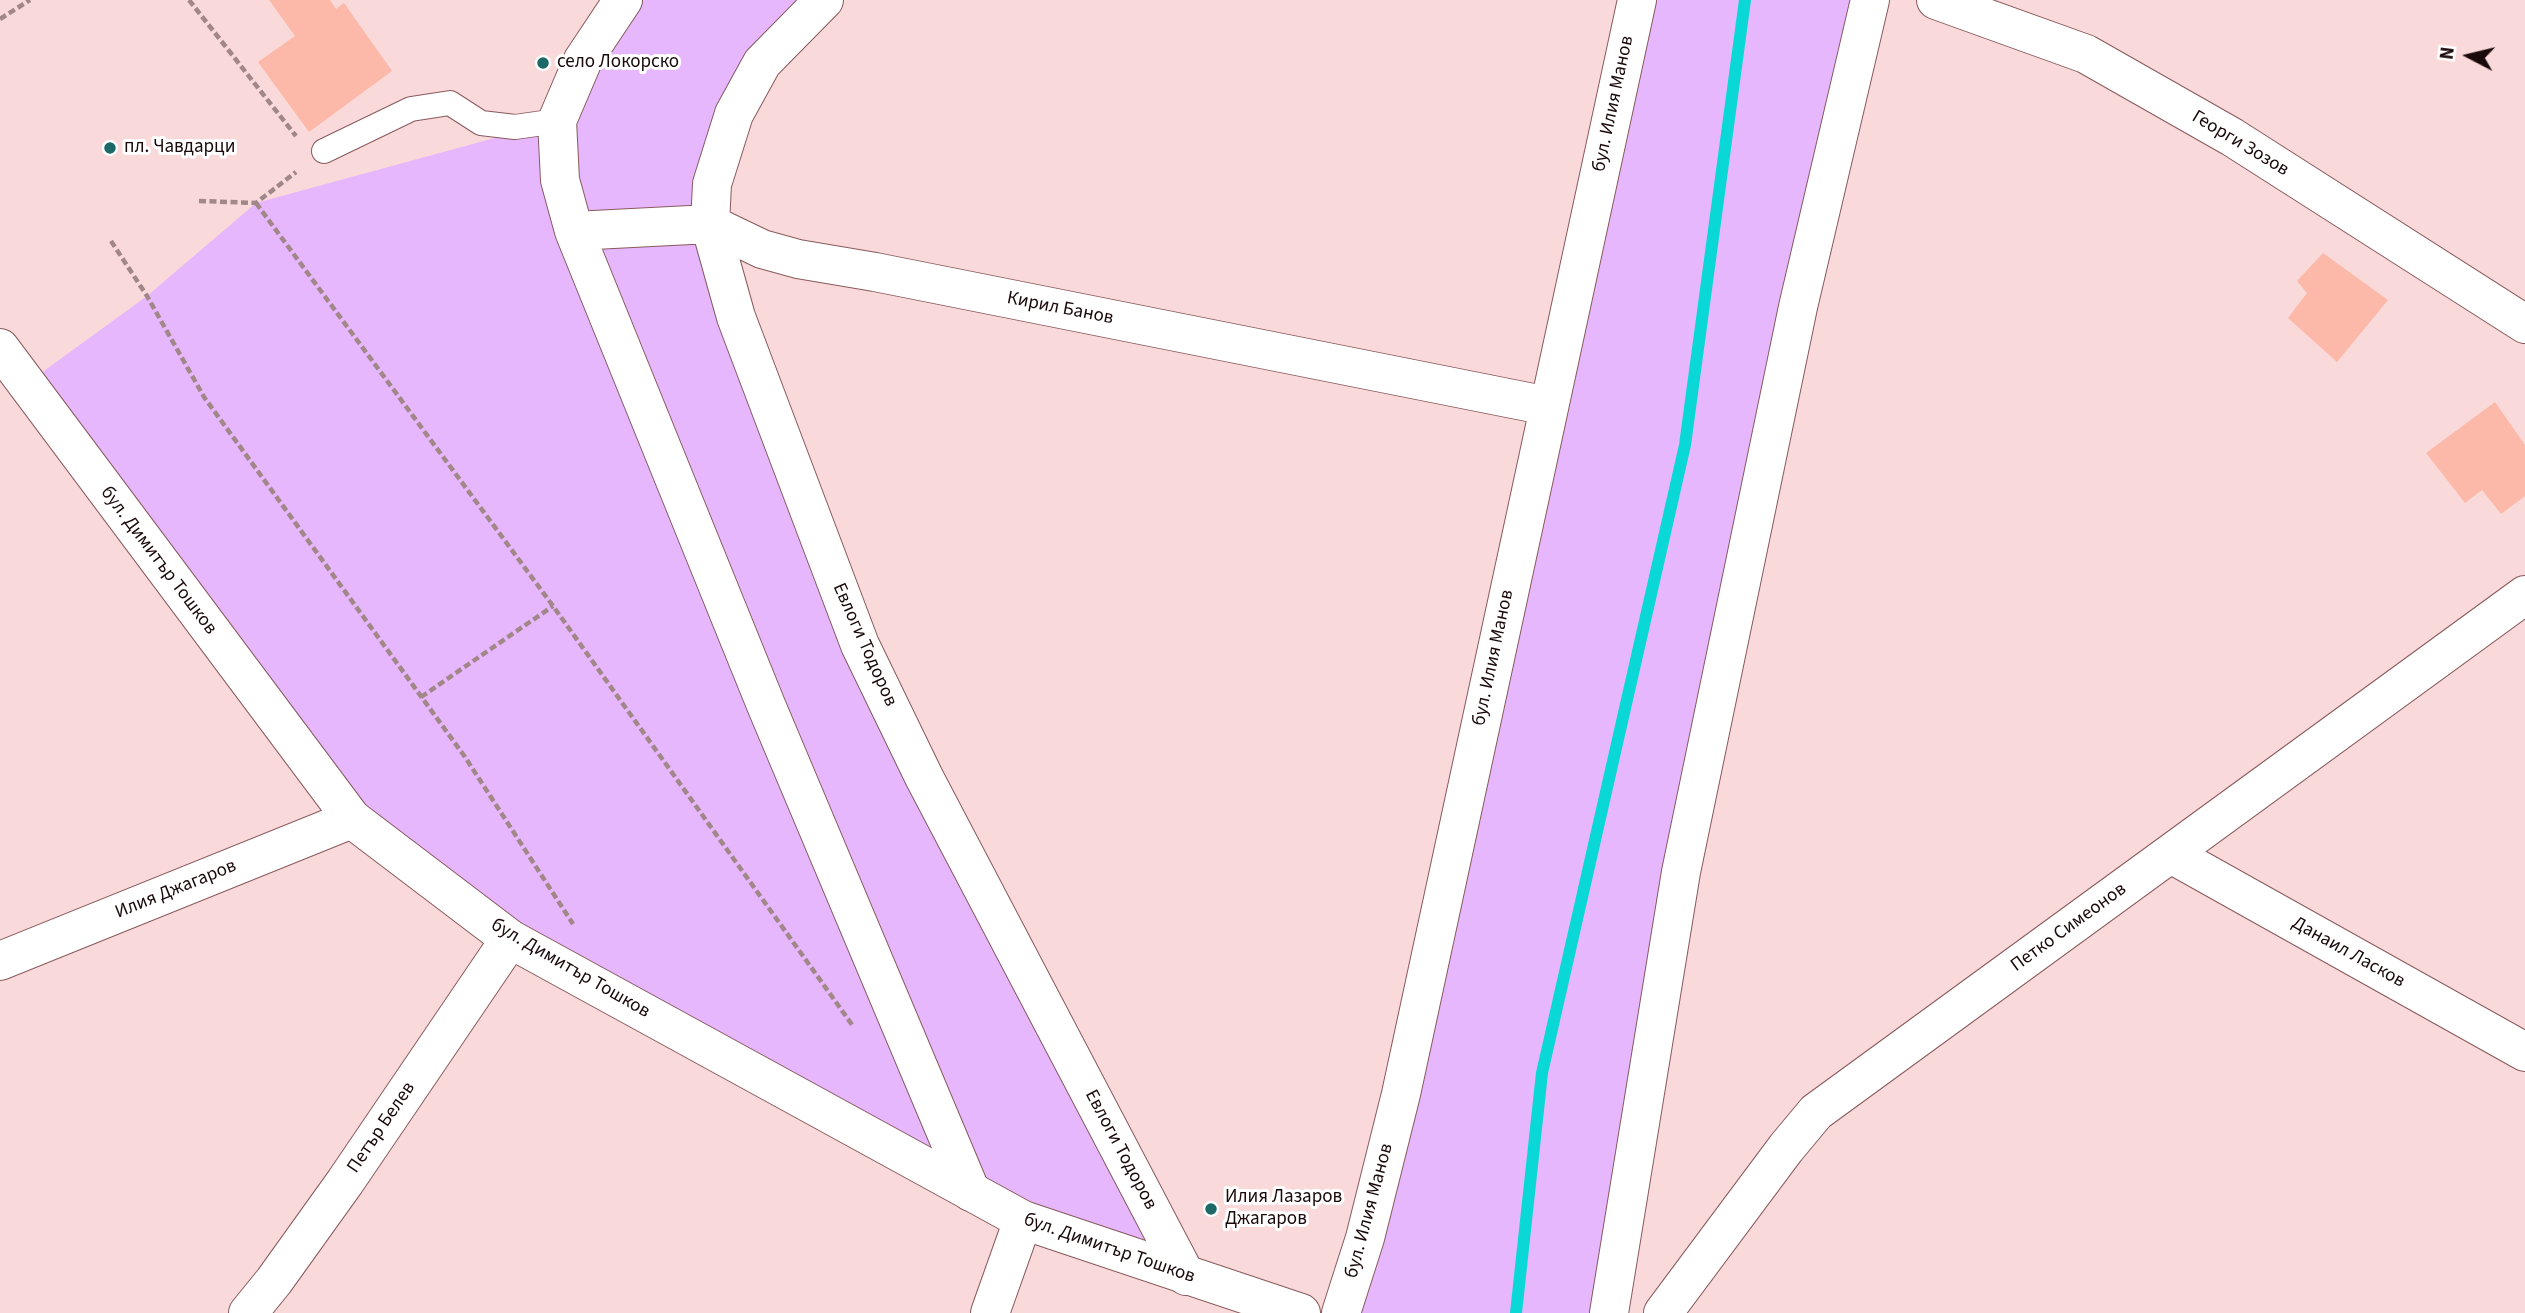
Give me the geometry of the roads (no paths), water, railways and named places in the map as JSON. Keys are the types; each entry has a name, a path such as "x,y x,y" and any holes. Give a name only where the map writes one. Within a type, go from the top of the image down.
{"street":[{"path":"624,0 583,60 557,121 560,180 574,231 766,705 971,1192"},
{"name":"Евлоги Тодоров","path":"824,0 762,63 734,114 712,184 710,224 736,317 860,645 924,777 1186,1276"},
{"name":"бул. Илия Манов","path":"1341,1313 1365,1238 1401,1094 1637,0"},
{"path":"1609,1313 1681,872 1798,307 1870,0"},
{"name":"Георги Зозов","path":"1936,0 2086,54 2232,137 2525,324"},
{"name":"Кирил Банов","path":"574,231 710,224 762,249 798,259 876,272 1548,406"},
{"name":"бул. Димитър Тошков","path":"0,348 352,819 510,939 1023,1220 1301,1313"},
{"name":"Петко Симеонов","path":"1663,1313 1786,1147 1816,1112 2525,595"},
{"name":"Илия Джагаров","path":"0,961 352,819"},
{"name":"Данаил Ласков","path":"2171,854 2525,1052"},
{"name":"Петър Белев","path":"248,1313 345,1182 510,939"},
{"path":"990,1313 1023,1220"}],"lane":[{"path":"324,151 411,109 450,103 481,123 514,127 557,121"}],"waterway":[{"path":"1516,1313 1542,1073 1685,445 1745,0"}],"place":[{"name":"село Локорско","path":"543,63"},
{"name":"пл. Чавдарци","path":"110,148"},
{"name":"Илия Лазаров Джагаров","path":"1211,1209"}]}
